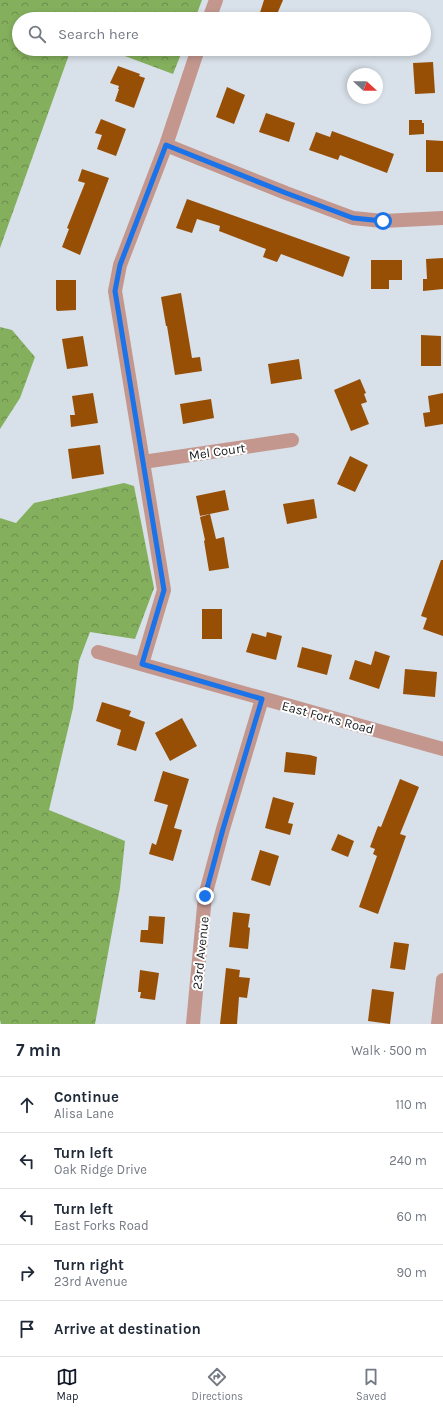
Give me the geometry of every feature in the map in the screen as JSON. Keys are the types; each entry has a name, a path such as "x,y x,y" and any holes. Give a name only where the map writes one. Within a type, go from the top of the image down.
{"street":[{"path":"212,12 216,0"},
{"path":"142,664 164,590 115,291 120,265 166,145 196,56"},
{"path":"166,145 353,218 383,221 443,218"},
{"name":"Mel Court","path":"143,462 292,440"},
{"name":"East Forks Road","path":"98,652 443,749"},
{"name":"23rd Avenue","path":"193,1024 205,896 223,829 262,699"},
{"path":"438,1024 443,980"}],"green space":[{"path":"0,0 202,0 198,12 12,12 12,56 69,56 0,248"},
{"path":"125,56 180,56 173,74"},
{"path":"0,327 12,330 35,357 20,398 0,429"},
{"path":"124,483 134,486 154,588 135,639 90,632 79,661 73,708 49,810 125,841 120,888 95,1024 1,1024 0,518 16,523 34,503"}],"building":[{"path":"264,0 283,0 278,12 260,12"},
{"path":"433,62 435,93 415,94 413,63"},
{"path":"118,66 140,74 139,76 145,78 134,108 115,101 119,86 110,83"},
{"path":"227,87 245,95 234,124 216,117"},
{"path":"266,113 295,123 289,142 259,132"},
{"path":"101,119 126,129 116,156 97,149 102,135 95,133"},
{"path":"409,120 422,120 422,123 424,123 424,134 409,135"},
{"path":"332,131 394,154 387,173 340,155 338,160 309,150 316,132 330,137"},
{"path":"426,140 443,141 443,172 426,172"},
{"path":"82,169 109,178 80,255 62,247 69,229 67,228 85,183 78,181"},
{"path":"187,199 350,257 343,277 281,254 277,262 263,257 266,249 219,231 220,226 197,219 192,233 176,228"},
{"path":"443,258 443,289 423,291 423,279 427,279 426,259"},
{"path":"371,260 402,260 402,280 389,280 389,289 371,289"},
{"path":"56,280 76,280 76,310 57,311"},
{"path":"181,293 192,358 200,357 202,371 175,375 161,297"},
{"path":"421,335 441,336 441,366 421,366"},
{"path":"83,336 88,366 67,369 62,339"},
{"path":"299,359 302,379 271,384 268,364"},
{"path":"360,379 366,393 364,394 367,402 361,404 369,424 351,431 334,390"},
{"path":"93,393 98,423 71,427 70,415 75,415 72,396"},
{"path":"443,393 443,424 425,427 423,413 430,412 428,396"},
{"path":"211,399 214,418 183,424 180,404"},
{"path":"100,445 104,474 72,479 68,449"},
{"path":"350,456 368,465 355,492 337,484"},
{"path":"225,490 229,510 200,516 196,496"},
{"path":"314,499 317,518 287,524 283,504"},
{"path":"210,514 216,539 224,537 229,568 209,571 200,517"},
{"path":"441,560 443,560 443,636 423,629 427,618 421,616"},
{"path":"202,609 222,609 222,639 202,639"},
{"path":"267,632 282,636 276,660 246,652 252,633 266,637"},
{"path":"302,647 332,655 327,675 297,667"},
{"path":"375,651 390,656 379,689 349,679 355,660 371,665"},
{"path":"405,669 437,672 435,697 403,694"},
{"path":"102,702 131,711 129,716 145,722 136,751 117,745 121,730 96,721"},
{"path":"182,718 197,746 170,761 155,733"},
{"path":"286,752 317,757 315,775 284,772"},
{"path":"163,771 189,779 174,828 182,830 173,861 149,854 152,843 156,845 168,805 154,801"},
{"path":"400,779 419,787 400,834 406,836 378,914 359,907 377,856 373,854 375,849 370,847 378,826 381,827"},
{"path":"273,797 294,803 288,823 293,824 290,835 265,828"},
{"path":"338,834 354,841 348,857 331,850"},
{"path":"260,850 279,856 270,886 251,880"},
{"path":"233,912 250,914 248,927 250,928 248,949 229,947"},
{"path":"149,916 165,917 163,944 140,942 141,930 148,930"},
{"path":"394,942 409,944 405,970 390,968"},
{"path":"226,968 240,970 239,977 250,978 247,998 239,997 237,1024 220,1024"},
{"path":"140,970 159,973 155,1000 140,998 141,992 138,992"},
{"path":"372,989 394,992 390,1024 368,1021"}],"route":[{"path":"205,896 223,829 262,699 142,664 164,590 115,291 120,265 166,145 353,218 383,221"}]}
